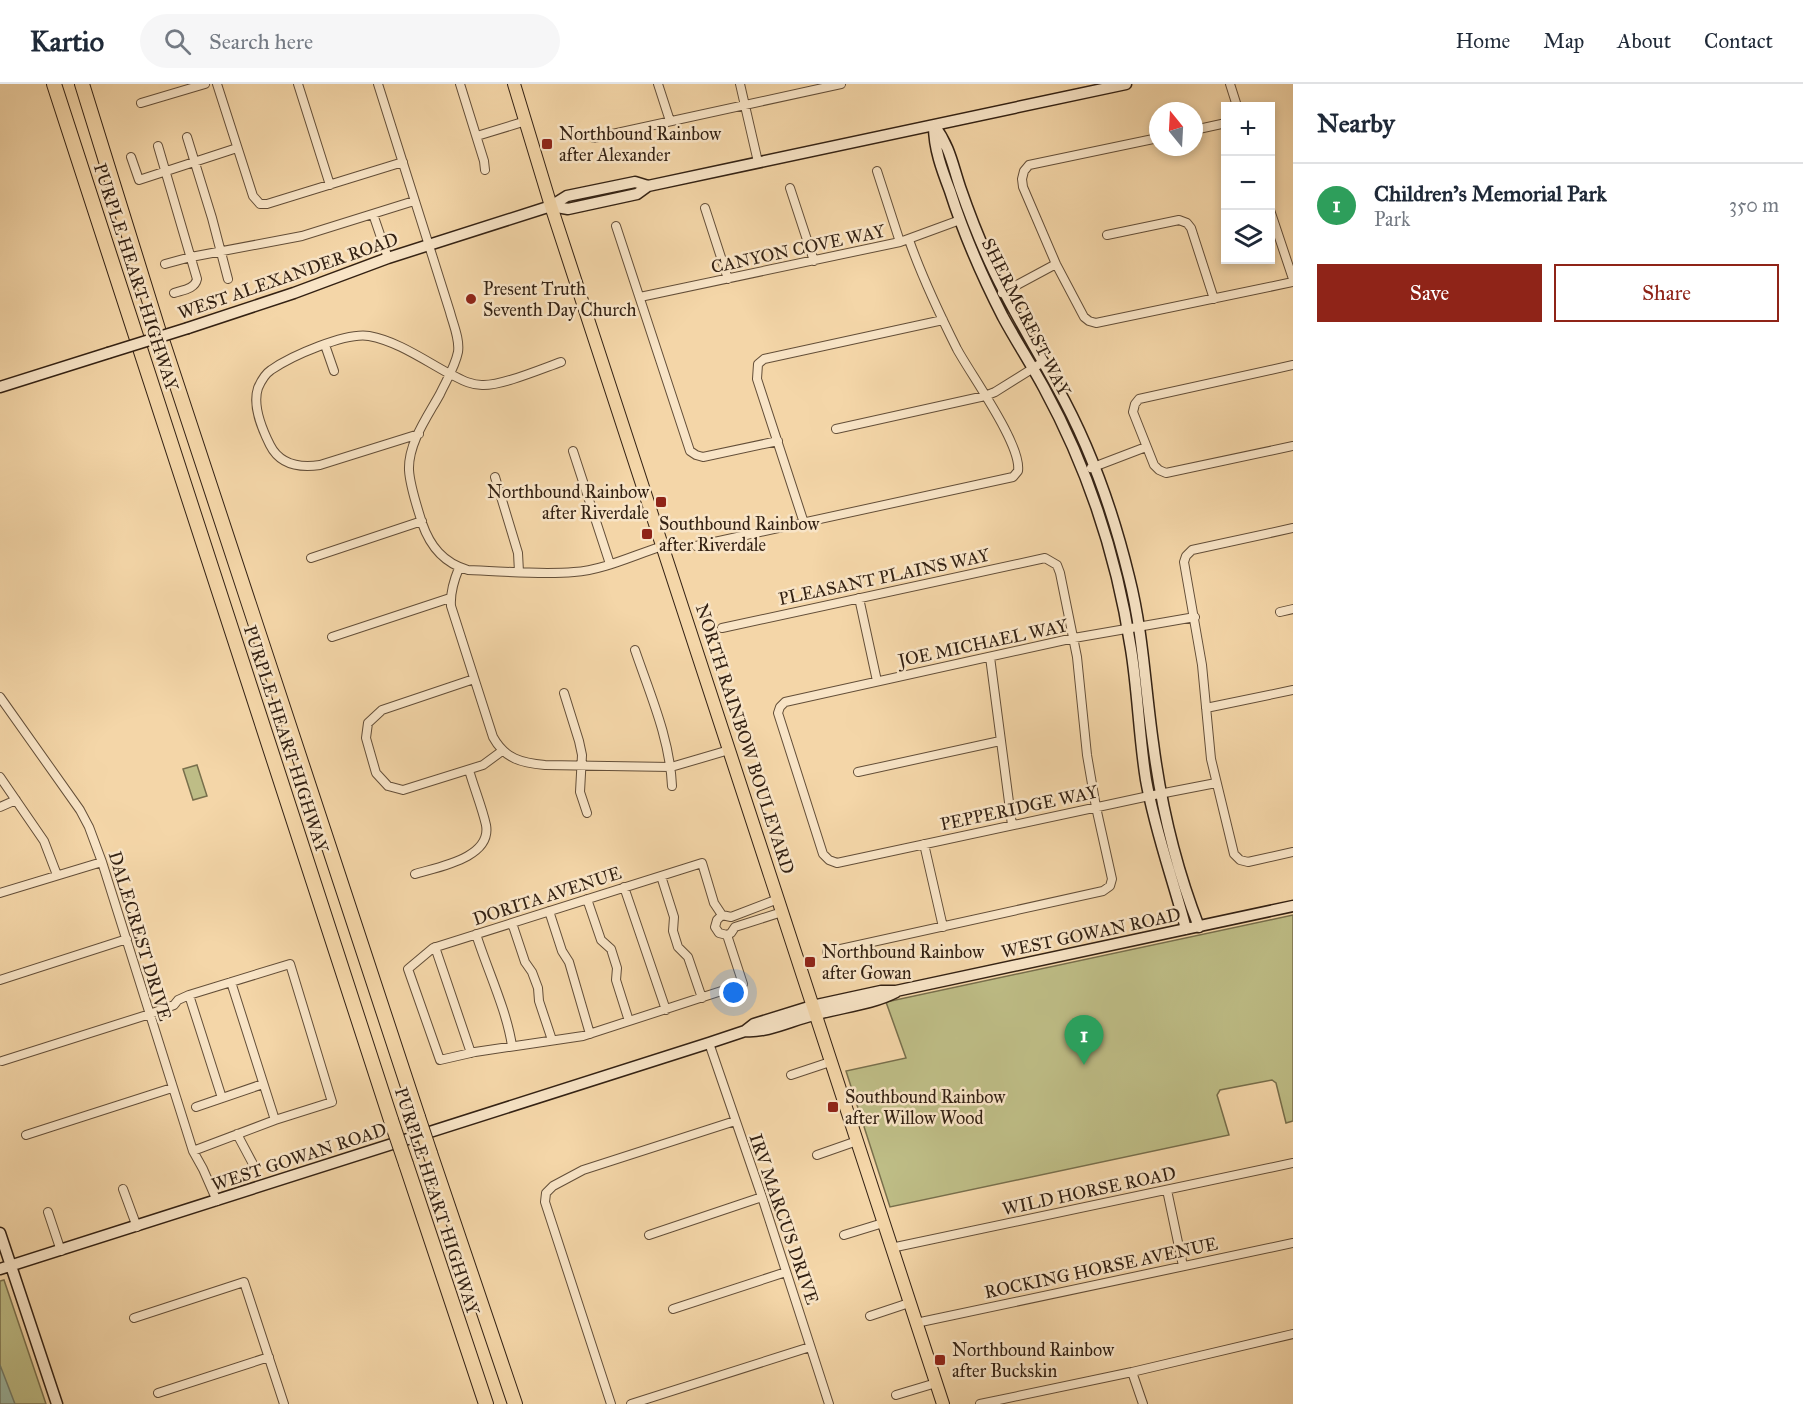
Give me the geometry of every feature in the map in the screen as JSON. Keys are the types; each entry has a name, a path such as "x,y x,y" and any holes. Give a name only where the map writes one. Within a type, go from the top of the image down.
{"highway":[{"path":"48,84 61,105"},
{"name":"PURPLE HEART HIGHWAY","path":"54,84 391,1120 486,1404"},
{"name":"PURPLE HEART HIGHWAY","path":"82,84 161,337 430,1153 516,1404"}],"main road":[{"name":"NORTH RAINBOW BOULEVARD","path":"514,84 551,206 943,1404"}],"street":[{"path":"141,103 205,84"},
{"path":"217,84 253,196 260,204 267,204 403,162"},
{"path":"298,84 330,185"},
{"path":"378,84 456,334 458,351 450,374 419,434 409,469 428,540 440,555 459,568 519,572 574,572 610,564 663,546"},
{"path":"460,84 477,136 485,170"},
{"path":"658,84 670,121"},
{"path":"740,84 758,162"},
{"path":"594,138 841,84"},
{"path":"1230,84 1236,102"},
{"name":"WEST ALEXANDER ROAD","path":"0,387 188,328 294,293 388,258 551,206 563,196 635,182 648,186 1120,85"},
{"path":"477,136 526,121"},
{"path":"1203,128 1221,124"},
{"name":"SHERMCREST WAY","path":"934,125 934,142 960,220 999,295 1033,369 1089,469"},
{"name":"SHERMCREST WAY","path":"934,125 946,141 999,295 1043,362 1073,420 1134,627 1161,793 1179,866 1199,927"},
{"path":"187,137 228,279"},
{"path":"1149,140 1029,165 1024,171 1023,187 1056,264 1084,317 1089,321 1096,323 1293,280 1275,225"},
{"path":"158,146 197,279 196,284 192,287 174,293"},
{"path":"131,157 139,180 237,148"},
{"path":"877,171 900,242"},
{"path":"790,188 814,261"},
{"path":"165,264 302,236 414,201"},
{"path":"705,208 728,279"},
{"path":"373,214 388,258"},
{"name":"CANYON COVE WAY","path":"640,297 909,240 960,220"},
{"path":"1107,235 1179,220 1186,222 1191,228 1214,299"},
{"path":"616,226 690,451 703,457 778,441"},
{"path":"696,546 1013,477 1018,471 1017,457 958,351 924,279 909,240"},
{"path":"999,295 1056,264"},
{"path":"804,523 757,379 758,364 764,359 943,320"},
{"path":"419,434 307,467 285,462 272,448 266,438 256,399 264,376 271,370 325,345 354,336 369,336 391,343 471,384 484,385 561,362"},
{"path":"325,345 334,370"},
{"path":"836,429 985,396 1043,362"},
{"path":"1293,365 1139,399 1133,412 1154,465 1166,472 1293,446"},
{"path":"1089,469 1146,447"},
{"path":"573,451 610,564"},
{"path":"495,477 519,553 519,572"},
{"path":"311,558 422,521"},
{"path":"1293,528 1192,550 1184,562 1195,617 1216,783 1234,854 1240,860 1248,862 1293,852"},
{"name":"PLEASANT PLAINS WAY","path":"722,628 1045,558 1057,565 1060,573 1074,638"},
{"path":"459,568 450,598 451,606 493,737 502,751 527,764 671,767 729,750"},
{"path":"332,637 450,598"},
{"path":"859,598 877,681"},
{"path":"1280,612 1293,609"},
{"name":"JOE MICHAEL WAY","path":"829,860 823,854 779,722 778,713 785,702 1074,638 1195,617"},
{"name":"SHERMCREST WAY","path":"1134,627 1149,795 1186,929"},
{"path":"827,952 1104,891 1110,886 1112,879 1087,755 1074,638"},
{"path":"635,650 666,742 672,786"},
{"path":"990,657 1012,825"},
{"path":"474,679 382,710 368,723 366,738 376,773 388,786 403,790 469,771 483,765 502,751"},
{"path":"1206,708 1293,690"},
{"path":"564,693 579,741 580,792 587,813"},
{"name":"DALECREST DRIVE","path":"0,697 80,810 89,827 127,939 193,1151 217,1201"},
{"path":"858,772 1000,741"},
{"path":"415,874 474,853 484,840 486,825 469,771"},
{"path":"0,777 44,841 57,875"},
{"name":"PEPPERIDGE WAY","path":"829,860 837,863 1149,795 1216,783"},
{"path":"0,807 16,800"},
{"path":"924,844 943,927"},
{"path":"0,893 102,862"},
{"name":"DORITA AVENUE","path":"471,1053 440,1060 408,969 435,947 702,862 714,903 722,915"},
{"path":"661,876 674,917 673,931 678,946 688,957 702,998"},
{"path":"624,887 666,1010"},
{"path":"587,899 601,940 611,949 617,968 616,980 629,1022"},
{"path":"727,935 719,933 715,927 722,915 731,917 778,899"},
{"name":"WEST GOWAN ROAD","path":"5,1268 709,1043 745,1031 754,1024 881,991 896,991 1293,906"},
{"path":"549,911 562,951 573,972 590,1034"},
{"path":"727,935 735,927 782,912"},
{"path":"512,923 525,962 535,980 539,1001 552,1040"},
{"path":"476,934 499,999 512,1046"},
{"path":"435,947 471,1053 590,1034 743,984 727,935"},
{"path":"0,980 127,939"},
{"path":"2,1061 150,1014 174,1005 178,1000 189,995 290,964 332,1102 274,1120 193,1151"},
{"path":"231,982 274,1120"},
{"path":"189,995 222,1098"},
{"name":"IRV MARCUS DRIVE","path":"709,1043 829,1404"},
{"path":"791,1075 830,1062"},
{"path":"196,1107 263,1084"},
{"path":"27,1135 172,1088"},
{"path":"611,1404 545,1202 546,1193 553,1186 584,1170 735,1121"},
{"path":"237,1134 253,1164"},
{"path":"817,1155 857,1141"},
{"name":"WILD HORSE ROAD","path":"891,1248 1293,1163"},
{"path":"123,1189 136,1227"},
{"path":"1167,1190 1183,1266"},
{"path":"648,1234 762,1197"},
{"path":"48,1212 61,1251"},
{"path":"844,1235 883,1223"},
{"path":"0,1233 5,1268 57,1404"},
{"name":"ROCKING HORSE AVENUE","path":"916,1323 1293,1243"},
{"path":"673,1309 786,1272"},
{"path":"134,1318 244,1282 284,1404"},
{"path":"870,1316 909,1303"},
{"path":"980,1404 1132,1372 1293,1334"},
{"path":"631,1404 810,1347"},
{"path":"158,1393 269,1357"},
{"path":"1132,1372 1143,1404"},
{"path":"896,1395 936,1383"}],"shaded area":[{"path":"197,765 207,796 193,800 183,769"},
{"path":"1293,915 1293,1121 1286,1123 1276,1083 1272,1080 1220,1090 1217,1095 1229,1135 890,1207 846,1071 906,1058 886,1002"},
{"path":"4,1280 46,1404 0,1404 0,1281"},
{"path":"0,1365 15,1404 0,1404"}],"place":[{"name":"Northbound Rainbow after Alexander","path":"547,144"},
{"name":"Present Truth Seventh Day Church","path":"471,299"},
{"name":"Northbound Rainbow after Riverdale","path":"661,502"},
{"name":"Southbound Rainbow after Riverdale","path":"647,534"},
{"name":"Northbound Rainbow after Gowan","path":"810,962"},
{"name":"Children's Memorial Park","path":"1084,1065"},
{"name":"Southbound Rainbow after Willow Wood","path":"833,1107"},
{"name":"Northbound Rainbow after Buckskin","path":"940,1360"}]}
